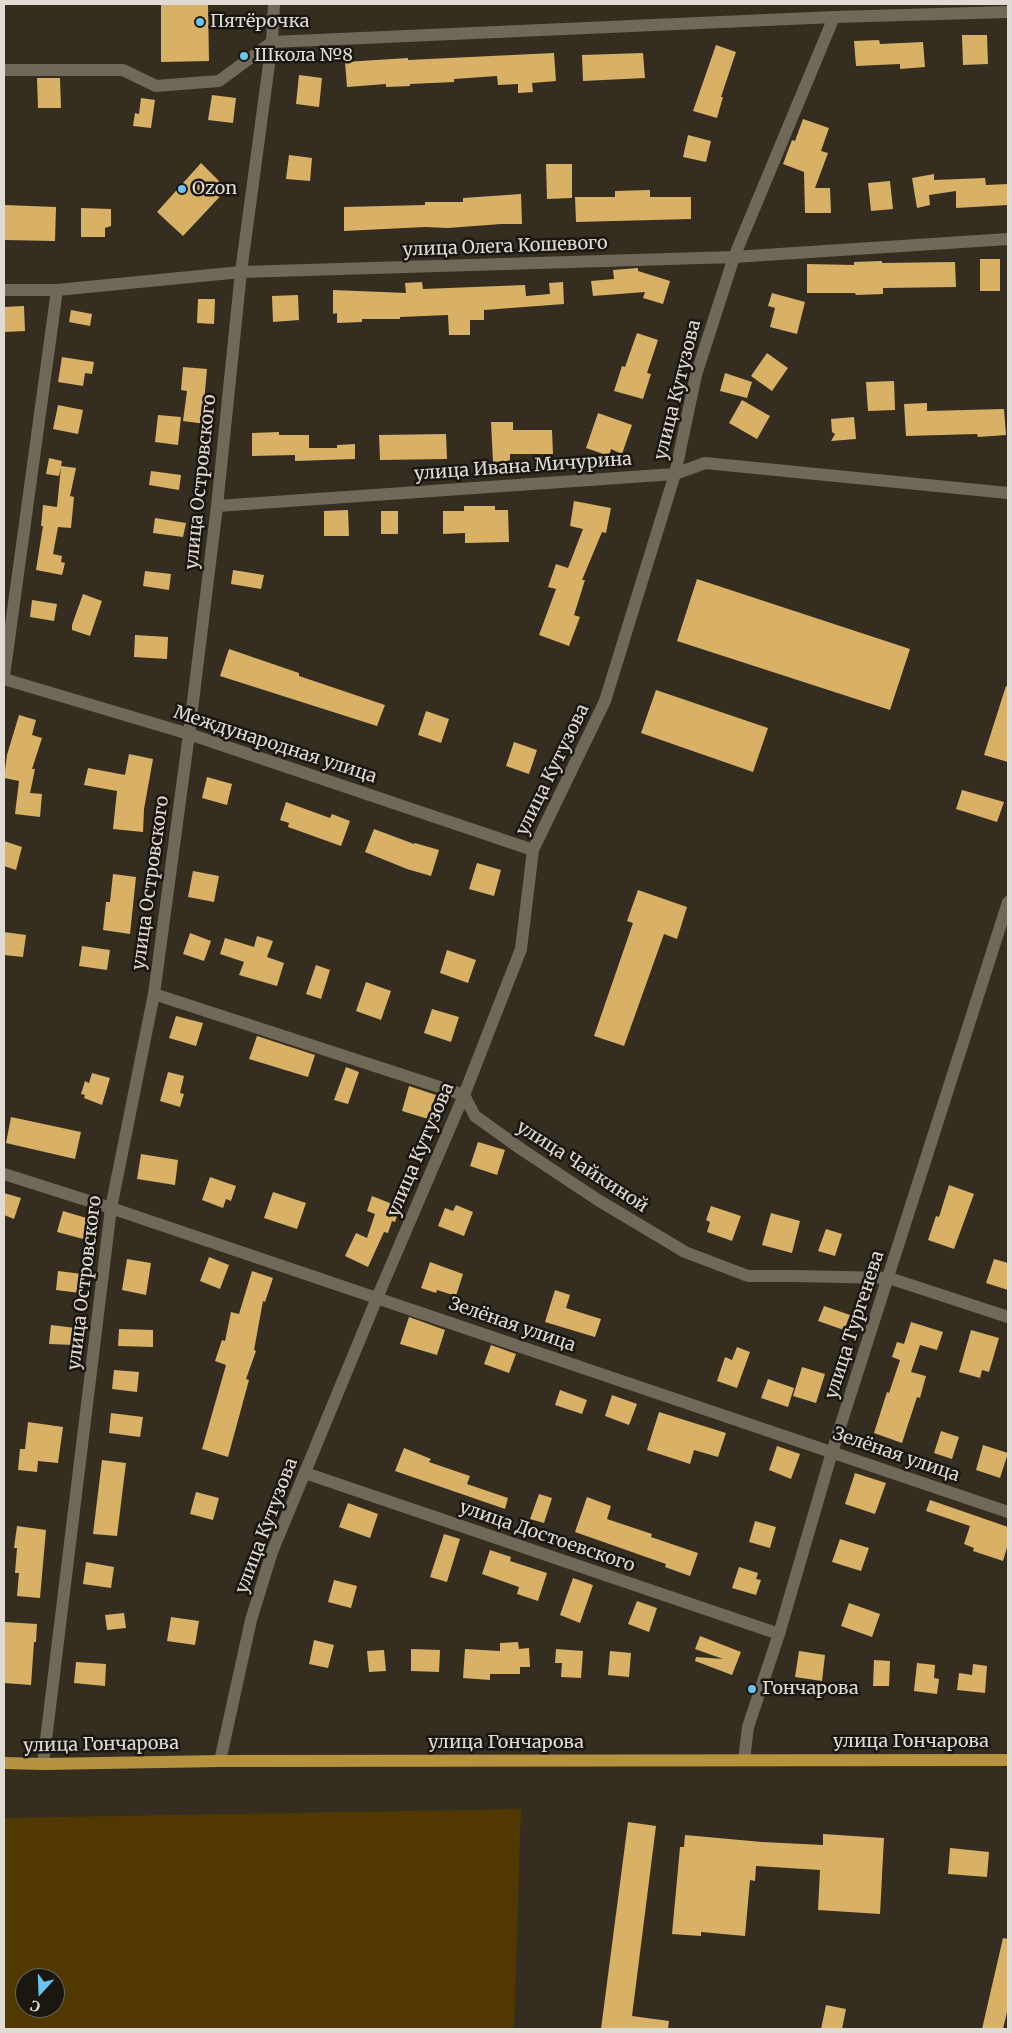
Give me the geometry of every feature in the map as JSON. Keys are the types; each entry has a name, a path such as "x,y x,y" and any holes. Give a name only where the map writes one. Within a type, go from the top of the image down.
{"main road":[{"name":"улица Гончарова","path":"4,1763 1008,1760"}],"street":[{"name":"улица Островского","path":"43,1764 111,1208 154,994 189,734 217,506 241,272 272,42 274,4"},
{"path":"4,70 123,70 156,86 219,81 272,42 834,17 859,10 1008,12"},
{"name":"улица Кутузова","path":"220,1761 251,1620 272,1552 376,1298 464,1095 522,949 533,850 605,702 675,474 696,374 734,257 834,17"},
{"name":"улица Олега Кошевого","path":"4,290 57,290 241,272 734,257 1008,239"},
{"path":"4,677 57,290"},
{"name":"улица Ивана Мичурина","path":"217,506 675,474 705,463 1008,493"},
{"name":"Международная улица","path":"4,677 189,734 533,850"},
{"name":"улица Тургенева","path":"744,1760 748,1727 778,1634 832,1452 1008,902"},
{"path":"154,994 464,1095"},
{"name":"улица Чайкиной","path":"464,1095 475,1116 521,1149 598,1200 685,1252 748,1276 889,1278 1008,1317"},
{"name":"Зелёная улица","path":"4,1174 111,1208 1008,1512"},
{"name":"улица Достоевского","path":"305,1472 778,1634"}],"shaded area":[{"path":"521,1809 514,2029 4,2029 4,1818"}],"building":[{"path":"161,4 208,4 209,61 161,62"},
{"path":"962,35 987,35 988,64 963,65"},
{"path":"879,40 880,44 923,42 925,67 900,69 900,64 856,66 854,41"},
{"path":"716,45 736,52 721,97 723,97 717,118 693,111"},
{"path":"554,53 556,81 532,83 533,92 518,93 518,84 498,85 497,76 454,79 454,82 410,84 410,86 386,87 386,84 347,87 345,62"},
{"path":"643,53 645,78 583,81 582,55"},
{"path":"299,75 322,78 319,107 296,104"},
{"path":"37,78 60,78 61,108 38,108"},
{"path":"212,95 236,98 233,123 208,120"},
{"path":"141,98 155,100 151,128 133,126 135,113 139,114"},
{"path":"803,119 829,128 821,151 828,153 815,188 830,188 831,213 805,213 804,172 783,164 792,140 795,141"},
{"path":"688,135 711,141 706,162 683,157"},
{"path":"289,155 312,158 310,181 286,179"},
{"path":"201,163 227,189 183,236 157,212"},
{"path":"546,164 572,164 572,198 547,199"},
{"path":"934,174 934,180 985,178 986,185 1008,184 1008,205 956,208 956,191 929,195 930,205 917,208 912,178"},
{"path":"890,181 893,209 871,211 868,183"},
{"path":"650,190 650,197 691,197 691,219 576,222 575,197 615,197 615,191"},
{"path":"521,194 522,224 344,231 344,207 425,205 425,202 463,202 463,198"},
{"path":"5,205 56,207 55,241 4,240"},
{"path":"81,208 111,209 111,226 105,228 105,237 81,237"},
{"path":"980,259 1000,259 1000,291 980,291"},
{"path":"882,261 882,263 955,262 956,287 883,288 883,294 807,293 807,264 854,265 854,262"},
{"path":"638,268 638,271 670,281 663,304 643,298 645,292 593,296 591,281 614,279 613,270"},
{"path":"422,282 423,289 525,285 526,296 550,294 549,283 563,282 564,304 484,310 484,320 470,320 470,335 449,335 448,315 400,317 400,319 362,319 362,322 337,323 337,313 333,314 333,290 406,293 405,283"},
{"path":"772,293 805,302 797,334 770,327 775,308 768,306"},
{"path":"298,295 299,320 273,322 272,296"},
{"path":"198,299 215,299 214,324 197,323"},
{"path":"24,306 25,331 4,332 4,307"},
{"path":"71,310 92,314 90,326 69,322"},
{"path":"637,333 658,340 647,373 651,374 643,399 614,391 622,366 625,367"},
{"path":"767,353 788,368 772,391 751,376"},
{"path":"62,357 94,362 92,374 85,373 83,386 58,382"},
{"path":"183,367 207,369 204,402 209,402 206,424 183,421 187,391 181,390"},
{"path":"725,373 752,382 747,398 720,391"},
{"path":"894,381 895,410 868,411 866,382"},
{"path":"742,400 770,416 757,439 729,423"},
{"path":"927,403 927,411 1004,409 1006,435 978,437 977,434 906,436 904,404"},
{"path":"58,405 83,410 78,434 53,429"},
{"path":"598,413 632,425 622,454 611,449 609,456 586,448"},
{"path":"158,415 181,417 178,445 155,442"},
{"path":"854,417 856,439 831,441 835,434 832,432 831,419"},
{"path":"491,422 513,422 513,430 552,430 553,454 510,454 510,461 493,462"},
{"path":"279,432 279,435 309,435 309,448 337,448 337,445 355,444 355,459 295,461 295,455 252,456 252,433"},
{"path":"446,434 447,459 380,460 379,435"},
{"path":"49,458 62,461 61,466 76,468 70,496 74,497 71,528 58,527 53,554 62,556 61,562 65,563 62,575 36,570 43,526 41,526 43,505 57,507 61,467 59,476 46,474"},
{"path":"151,471 181,475 179,490 149,485"},
{"path":"574,501 611,508 606,533 602,532 582,580 585,580 574,615 580,617 569,646 539,635 556,589 548,587 556,564 568,568 583,529 570,526"},
{"path":"464,506 495,506 495,510 508,510 509,542 465,543 465,533 443,534 443,511 464,511"},
{"path":"348,510 349,536 324,536 324,511"},
{"path":"381,511 398,511 398,534 381,534"},
{"path":"155,518 186,523 183,537 153,533"},
{"path":"233,570 264,575 261,589 231,584"},
{"path":"145,571 171,574 169,590 143,586"},
{"path":"697,579 910,649 890,710 677,641"},
{"path":"83,594 102,601 90,636 72,630"},
{"path":"32,600 57,604 54,621 30,617"},
{"path":"135,635 168,637 167,659 134,657"},
{"path":"229,649 299,673 299,676 385,705 377,726 220,676"},
{"path":"1006,686 1008,687 1008,762 984,755"},
{"path":"656,690 768,728 753,772 641,733"},
{"path":"426,711 449,719 441,743 418,735"},
{"path":"19,715 36,720 32,735 42,738 32,769 35,769 30,793 42,794 40,817 15,814 19,781 4,778 7,755"},
{"path":"514,742 537,750 529,774 506,766"},
{"path":"129,754 153,759 144,809 143,832 113,829 117,791 84,785 88,768 125,775"},
{"path":"207,777 232,784 227,805 202,798"},
{"path":"962,790 1004,802 997,822 956,809"},
{"path":"286,802 330,818 332,814 350,821 341,846 288,827 289,823 280,820"},
{"path":"374,829 414,844 439,850 431,876 407,869 365,852"},
{"path":"4,841 22,847 16,870 4,866"},
{"path":"477,863 501,870 494,896 469,889"},
{"path":"193,871 219,876 214,902 188,897"},
{"path":"113,874 136,877 130,934 103,930 106,902 110,902"},
{"path":"638,890 687,907 677,939 664,934 624,1046 594,1036 633,923 627,921"},
{"path":"4,932 26,935 23,957 4,955"},
{"path":"190,933 211,941 204,961 183,954"},
{"path":"257,936 273,941 267,957 284,963 277,986 239,975 244,962 220,954 225,938 254,947"},
{"path":"82,946 110,950 107,970 79,966"},
{"path":"447,950 476,960 468,983 440,973"},
{"path":"316,965 330,970 321,999 306,994"},
{"path":"366,982 391,991 381,1020 356,1011"},
{"path":"432,1009 459,1017 451,1042 424,1033"},
{"path":"176,1016 203,1023 196,1046 169,1038"},
{"path":"257,1036 315,1055 308,1077 249,1059"},
{"path":"346,1067 359,1072 348,1104 334,1100"},
{"path":"168,1072 184,1076 180,1093 184,1094 180,1107 160,1101"},
{"path":"92,1073 110,1078 102,1105 84,1098 85,1095 81,1094 85,1081 89,1083"},
{"path":"409,1086 436,1095 428,1119 402,1111"},
{"path":"11,1117 81,1132 75,1159 6,1143"},
{"path":"478,1142 505,1150 497,1175 470,1166"},
{"path":"141,1154 178,1160 175,1185 137,1179"},
{"path":"210,1177 236,1186 231,1201 226,1199 223,1208 202,1200"},
{"path":"949,1185 974,1194 954,1249 928,1240 936,1216 939,1217"},
{"path":"273,1192 306,1203 297,1229 264,1218"},
{"path":"4,1193 21,1198 14,1219 4,1215"},
{"path":"372,1196 400,1207 395,1222 392,1221 388,1233 384,1232 368,1267 345,1256 356,1233 367,1238 375,1214 367,1211"},
{"path":"456,1205 473,1212 464,1236 438,1226 445,1208 453,1211"},
{"path":"711,1206 741,1216 732,1241 707,1232 710,1222 706,1220"},
{"path":"63,1211 93,1220 87,1240 57,1232"},
{"path":"771,1213 800,1221 792,1253 762,1245"},
{"path":"826,1229 842,1234 835,1256 818,1251"},
{"path":"209,1257 229,1265 220,1289 200,1281"},
{"path":"127,1259 151,1263 146,1295 122,1290"},
{"path":"994,1259 1008,1263 1008,1290 986,1283"},
{"path":"430,1262 463,1274 456,1296 437,1290 436,1293 421,1288"},
{"path":"58,1271 82,1274 80,1293 56,1290"},
{"path":"252,1271 273,1278 265,1302 263,1301 254,1350 256,1351 246,1379 249,1380 228,1457 202,1449 226,1365 215,1361 222,1340 225,1341 231,1312 239,1314"},
{"path":"555,1290 570,1295 566,1308 601,1319 595,1337 545,1322"},
{"path":"824,1306 850,1315 844,1330 818,1321"},
{"path":"409,1317 445,1330 437,1355 400,1344"},
{"path":"911,1322 943,1332 937,1350 920,1345 911,1372 926,1376 920,1398 917,1397 902,1443 874,1433 887,1392 889,1393 900,1360 892,1357 897,1342 904,1344"},
{"path":"51,1325 76,1328 74,1345 49,1344"},
{"path":"119,1329 153,1330 153,1347 118,1346"},
{"path":"971,1330 999,1338 989,1372 982,1370 980,1378 959,1372"},
{"path":"491,1345 516,1354 509,1373 484,1364"},
{"path":"737,1347 750,1352 737,1388 717,1381 725,1357 732,1360"},
{"path":"802,1367 825,1374 816,1403 793,1396"},
{"path":"114,1370 139,1372 137,1392 112,1389"},
{"path":"768,1379 794,1388 788,1407 761,1398"},
{"path":"560,1390 587,1400 582,1414 555,1405"},
{"path":"612,1395 637,1404 629,1425 605,1416"},
{"path":"659,1412 726,1433 718,1457 694,1450 690,1464 647,1450"},
{"path":"111,1413 143,1417 140,1437 109,1433"},
{"path":"28,1422 63,1427 58,1463 38,1461 37,1472 18,1470 20,1449 25,1449"},
{"path":"941,1431 959,1437 952,1459 934,1453"},
{"path":"983,1445 1008,1453 1000,1478 976,1470"},
{"path":"777,1446 800,1454 791,1479 769,1470"},
{"path":"404,1448 431,1459 429,1462 470,1476 467,1484 508,1498 505,1509 395,1471"},
{"path":"102,1460 126,1463 117,1536 93,1534"},
{"path":"855,1473 886,1483 875,1514 845,1504"},
{"path":"196,1492 219,1498 213,1520 190,1514"},
{"path":"539,1494 552,1498 544,1523 530,1519"},
{"path":"587,1497 611,1506 607,1519 652,1534 651,1537 698,1553 690,1576 665,1567 666,1564 575,1532"},
{"path":"930,1500 1008,1527 1008,1544 1003,1561 973,1551 974,1548 964,1544 970,1526 926,1511"},
{"path":"348,1503 378,1514 370,1538 339,1527"},
{"path":"755,1521 776,1527 770,1548 749,1542"},
{"path":"17,1526 46,1530 40,1598 17,1596 19,1573 15,1573 17,1548 14,1548"},
{"path":"444,1534 460,1539 447,1582 430,1577"},
{"path":"840,1539 869,1548 861,1571 832,1562"},
{"path":"490,1550 511,1557 510,1561 547,1573 538,1601 517,1594 519,1587 482,1574"},
{"path":"86,1562 114,1567 111,1588 83,1584"},
{"path":"739,1567 758,1573 756,1579 761,1580 756,1595 732,1588"},
{"path":"573,1578 593,1585 580,1623 560,1615"},
{"path":"334,1580 357,1586 351,1608 328,1602"},
{"path":"637,1601 657,1608 649,1632 628,1624"},
{"path":"849,1603 880,1614 872,1637 841,1626"},
{"path":"124,1613 126,1628 107,1630 105,1615"},
{"path":"171,1617 199,1621 195,1645 167,1641"},
{"path":"4,1622 37,1624 31,1685 4,1683"},
{"path":"700,1636 741,1652 732,1675 695,1661 696,1657 723,1659 695,1649"},
{"path":"314,1640 334,1645 328,1668 309,1664"},
{"path":"518,1642 519,1649 529,1648 530,1667 520,1667 520,1674 490,1674 490,1680 463,1678 465,1649 500,1651 500,1643"},
{"path":"411,1649 440,1650 439,1672 411,1671"},
{"path":"556,1649 583,1651 581,1678 561,1677 562,1663 555,1663"},
{"path":"384,1650 386,1671 369,1672 367,1651"},
{"path":"610,1651 631,1653 629,1677 608,1675"},
{"path":"799,1651 825,1655 822,1681 795,1677"},
{"path":"874,1660 890,1661 889,1686 873,1686"},
{"path":"76,1662 106,1664 105,1686 74,1683"},
{"path":"917,1663 935,1665 934,1678 939,1679 937,1694 914,1691"},
{"path":"973,1664 987,1666 985,1693 957,1690 959,1673 972,1675"},
{"path":"628,1822 656,1826 632,2016 669,2021 668,2029 601,2029"},
{"path":"823,1834 884,1838 880,1914 818,1910 820,1870 756,1866 755,1881 750,1880 745,1936 701,1932 701,1936 672,1934 680,1847 684,1847 685,1835 823,1845"},
{"path":"950,1848 989,1852 987,1877 948,1874"},
{"path":"1003,1938 1008,1939 1008,2008 1003,2029 982,2029"},
{"path":"826,2005 846,2009 842,2029 821,2029"}],"place":[{"name":"Пятёрочка","path":"200,22"},
{"name":"Школа №8","path":"244,56"},
{"name":"Ozon","path":"182,189"},
{"name":"Гончарова","path":"752,1689"}]}
